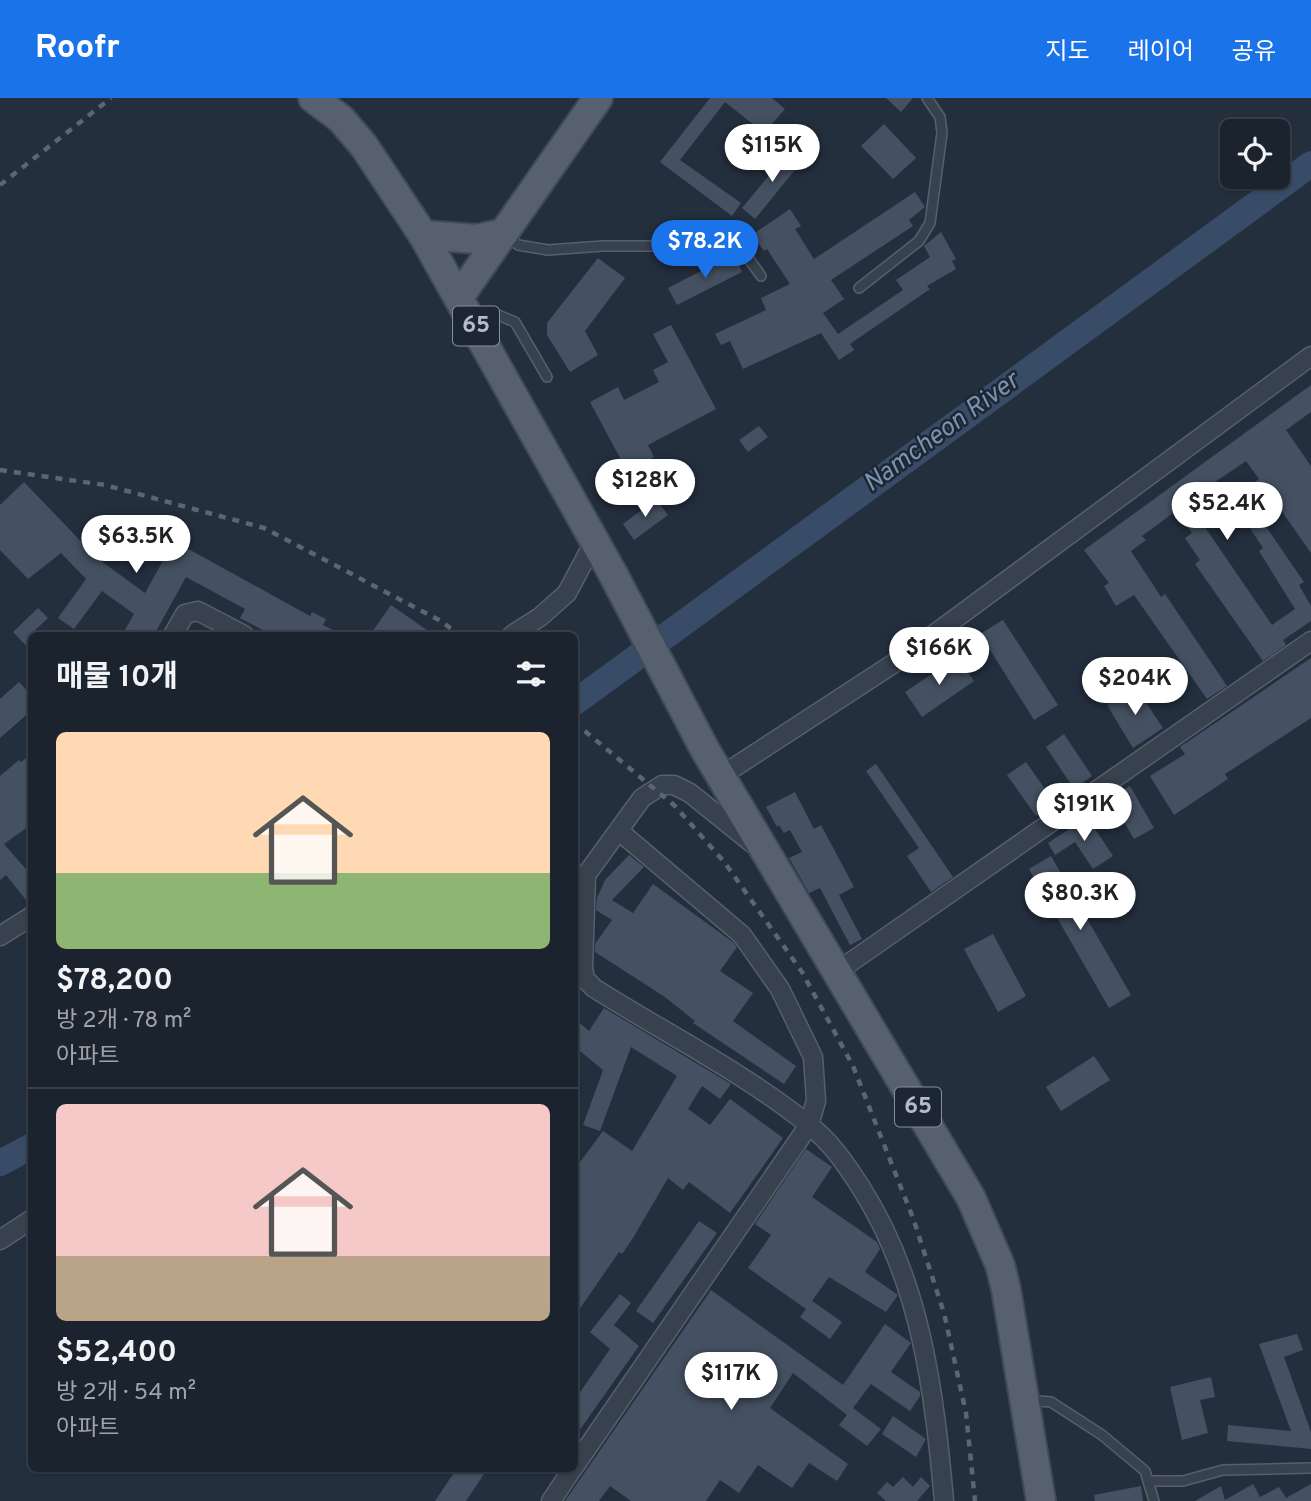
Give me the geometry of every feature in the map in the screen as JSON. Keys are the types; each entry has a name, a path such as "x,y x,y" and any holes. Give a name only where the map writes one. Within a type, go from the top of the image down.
{"main road":[{"name":"65","path":"313,98 341,119 364,146 423,235 613,574 704,748 971,1198 985,1228 1006,1289 1041,1501"},
{"path":"459,297 598,98"},
{"path":"423,235 477,239 504,233"}],"street":[{"path":"721,776 902,658 1311,356"},
{"path":"517,632 540,617 567,593 594,542"},
{"path":"175,632 185,614 198,611 238,632"},
{"path":"838,971 1311,642"},
{"path":"765,853 690,793 674,785 662,785 642,798 619,831 580,875 585,979 594,988 712,1059 809,1125 836,1150 873,1205 897,1253 925,1349 944,1501"},
{"path":"578,1462 809,1125 816,1101 813,1057 780,989 742,935 619,831"},
{"path":"0,936 28,918"},
{"path":"0,1240 28,1222"},
{"path":"551,1501 571,1472"}],"lane":[{"path":"859,288 919,241 930,223 942,133 940,117 927,98"},
{"path":"504,233 518,245 548,250 669,246 744,252 761,276"},
{"path":"477,328 498,315 506,316 515,322 547,377"},
{"path":"1026,1400 1051,1402 1081,1420 1145,1471 1154,1501"},
{"path":"1150,1481 1183,1481 1223,1470 1311,1468"}],"building":[{"path":"710,98 772,98 785,109 764,133 725,102 680,160 741,203 732,216 660,162"},
{"path":"886,98 913,98 901,112"},
{"path":"884,124 916,158 893,179 861,146"},
{"path":"790,150 803,160 755,219 742,208"},
{"path":"915,192 925,207 909,220 913,226 831,280 844,299 823,313 838,334 903,290 896,280 930,257 924,246 941,232 956,259 952,261 956,269 927,286 930,289 850,344 854,350 839,360 821,333 743,369 730,341 721,345 715,334 766,310 761,298 790,284 767,249 764,251 752,235 790,209 801,226 795,229 814,259"},
{"path":"598,258 625,278 585,331 598,355 570,372 547,335 547,323"},
{"path":"726,258 736,258 742,272 677,305 668,288"},
{"path":"671,325 716,409 648,445 654,457 627,471 590,402 618,387 624,400 659,382 653,370 668,362 653,334"},
{"path":"1311,385 1311,412 1286,430 1311,466 1311,553 1276,503 1258,515 1304,582 1299,585 1311,606 1311,621 1283,640 1286,645 1263,661 1195,564 1200,560 1185,538 1192,533 1176,511 1142,536 1146,540 1131,551 1161,597 1165,594 1227,686 1207,699 1134,595 1116,606 1104,586 1109,583 1084,550","holes":["1246,461 1259,479 1230,498 1263,548 1259,551 1295,609 1272,625 1187,501"]},
{"path":"759,426 768,437 748,452 739,440"},
{"path":"24,482 97,558 145,593 174,541 310,616 312,612 326,619 323,625 337,632 266,632 240,618 245,609 186,577 156,632 124,632 134,614 102,591 74,629 58,618 86,579 61,553 28,579 0,550 0,505"},
{"path":"656,499 668,515 634,540 623,524"},
{"path":"391,605 430,632 372,632"},
{"path":"38,608 48,618 35,630 37,632 28,632 28,648 13,632"},
{"path":"1003,620 1058,705 1034,720 980,634"},
{"path":"957,657 974,681 922,717 905,692"},
{"path":"1311,658 1311,718 1225,774 1228,779 1174,815 1150,776 1185,754 1180,747"},
{"path":"19,682 28,692 28,714 0,738 0,699"},
{"path":"1135,686 1163,728 1133,748 1107,705"},
{"path":"1064,734 1092,776 1074,789 1046,747"},
{"path":"28,757 28,827 4,844 28,871 28,902 6,875 0,880 0,776 19,760 21,762"},
{"path":"1026,762 1055,803 1036,816 1007,775"},
{"path":"876,764 953,877 931,892 907,856 919,848 866,771"},
{"path":"1130,786 1154,828 1134,839 1110,798"},
{"path":"795,792 814,829 821,825 854,887 839,895 862,939 850,945 820,888 809,893 789,858 802,852 790,830 784,833 779,825 777,827 766,807"},
{"path":"1087,817 1113,856 1093,869 1075,842 1055,855 1048,843"},
{"path":"629,855 644,867 612,900 633,913 653,884 734,943 737,947 720,971 753,993 733,1021 796,1066 784,1084 693,1023 695,1021 665,997 595,952 595,944 612,920 596,910 597,898 605,880"},
{"path":"1051,856 1131,995 1109,1008 1029,869"},
{"path":"993,934 1026,996 998,1012 964,949"},
{"path":"604,1008 731,1084 720,1099 702,1086 688,1109 710,1125 730,1099 783,1138 730,1213 689,1182 683,1190 668,1178 633,1238 622,1254 619,1252 578,1311 578,1161 580,1162 603,1131 632,1151 677,1076 631,1047 600,1131 583,1125 603,1070 578,1049 578,1021 589,1031"},
{"path":"1094,1056 1110,1080 1061,1111 1046,1087"},
{"path":"806,1149 832,1167 812,1197 877,1242 880,1249 865,1272 898,1295 886,1312 829,1277 812,1301 842,1322 830,1339 800,1317 806,1309 748,1268 771,1235 755,1224"},
{"path":"699,1221 717,1233 653,1323 636,1311"},
{"path":"711,1290 843,1385 885,1324 911,1343 891,1372 920,1392 920,1396 910,1411 871,1384 853,1408 881,1429 867,1446 839,1425 847,1415 793,1373 770,1408 848,1464 837,1481 809,1463 792,1488 758,1465 739,1493 720,1480 706,1501 631,1501 610,1486 599,1501 565,1501"},
{"path":"620,1294 631,1303 614,1325 639,1346 578,1432 578,1395 610,1349 590,1332"},
{"path":"1297,1334 1303,1350 1284,1357 1311,1432 1311,1449 1227,1441 1228,1425 1291,1431 1259,1344"},
{"path":"1211,1377 1215,1397 1200,1400 1208,1433 1182,1440 1170,1387"},
{"path":"893,1416 926,1439 916,1457 882,1434"},
{"path":"454,1472 485,1472 466,1501 435,1501"},
{"path":"903,1477 913,1487 921,1477 930,1486 917,1501 886,1501 877,1493 887,1482 893,1487"},
{"path":"1253,1484 1260,1497 1279,1487 1286,1498 1311,1484 1311,1501 1195,1501 1221,1486 1225,1500"},
{"path":"1141,1486 1143,1501 1095,1501 1094,1495"}],"waterway":[{"name":"Namcheon River","path":"578,700 1311,164"},
{"name":"Namcheon River","path":"0,1163 28,1148"}],"railway":[{"path":"0,185 111,98"},
{"path":"0,470 105,485 264,528 441,621 455,632"},
{"path":"578,725 675,806 725,863 802,972 853,1066 913,1218 944,1313 966,1413 975,1501"}]}
